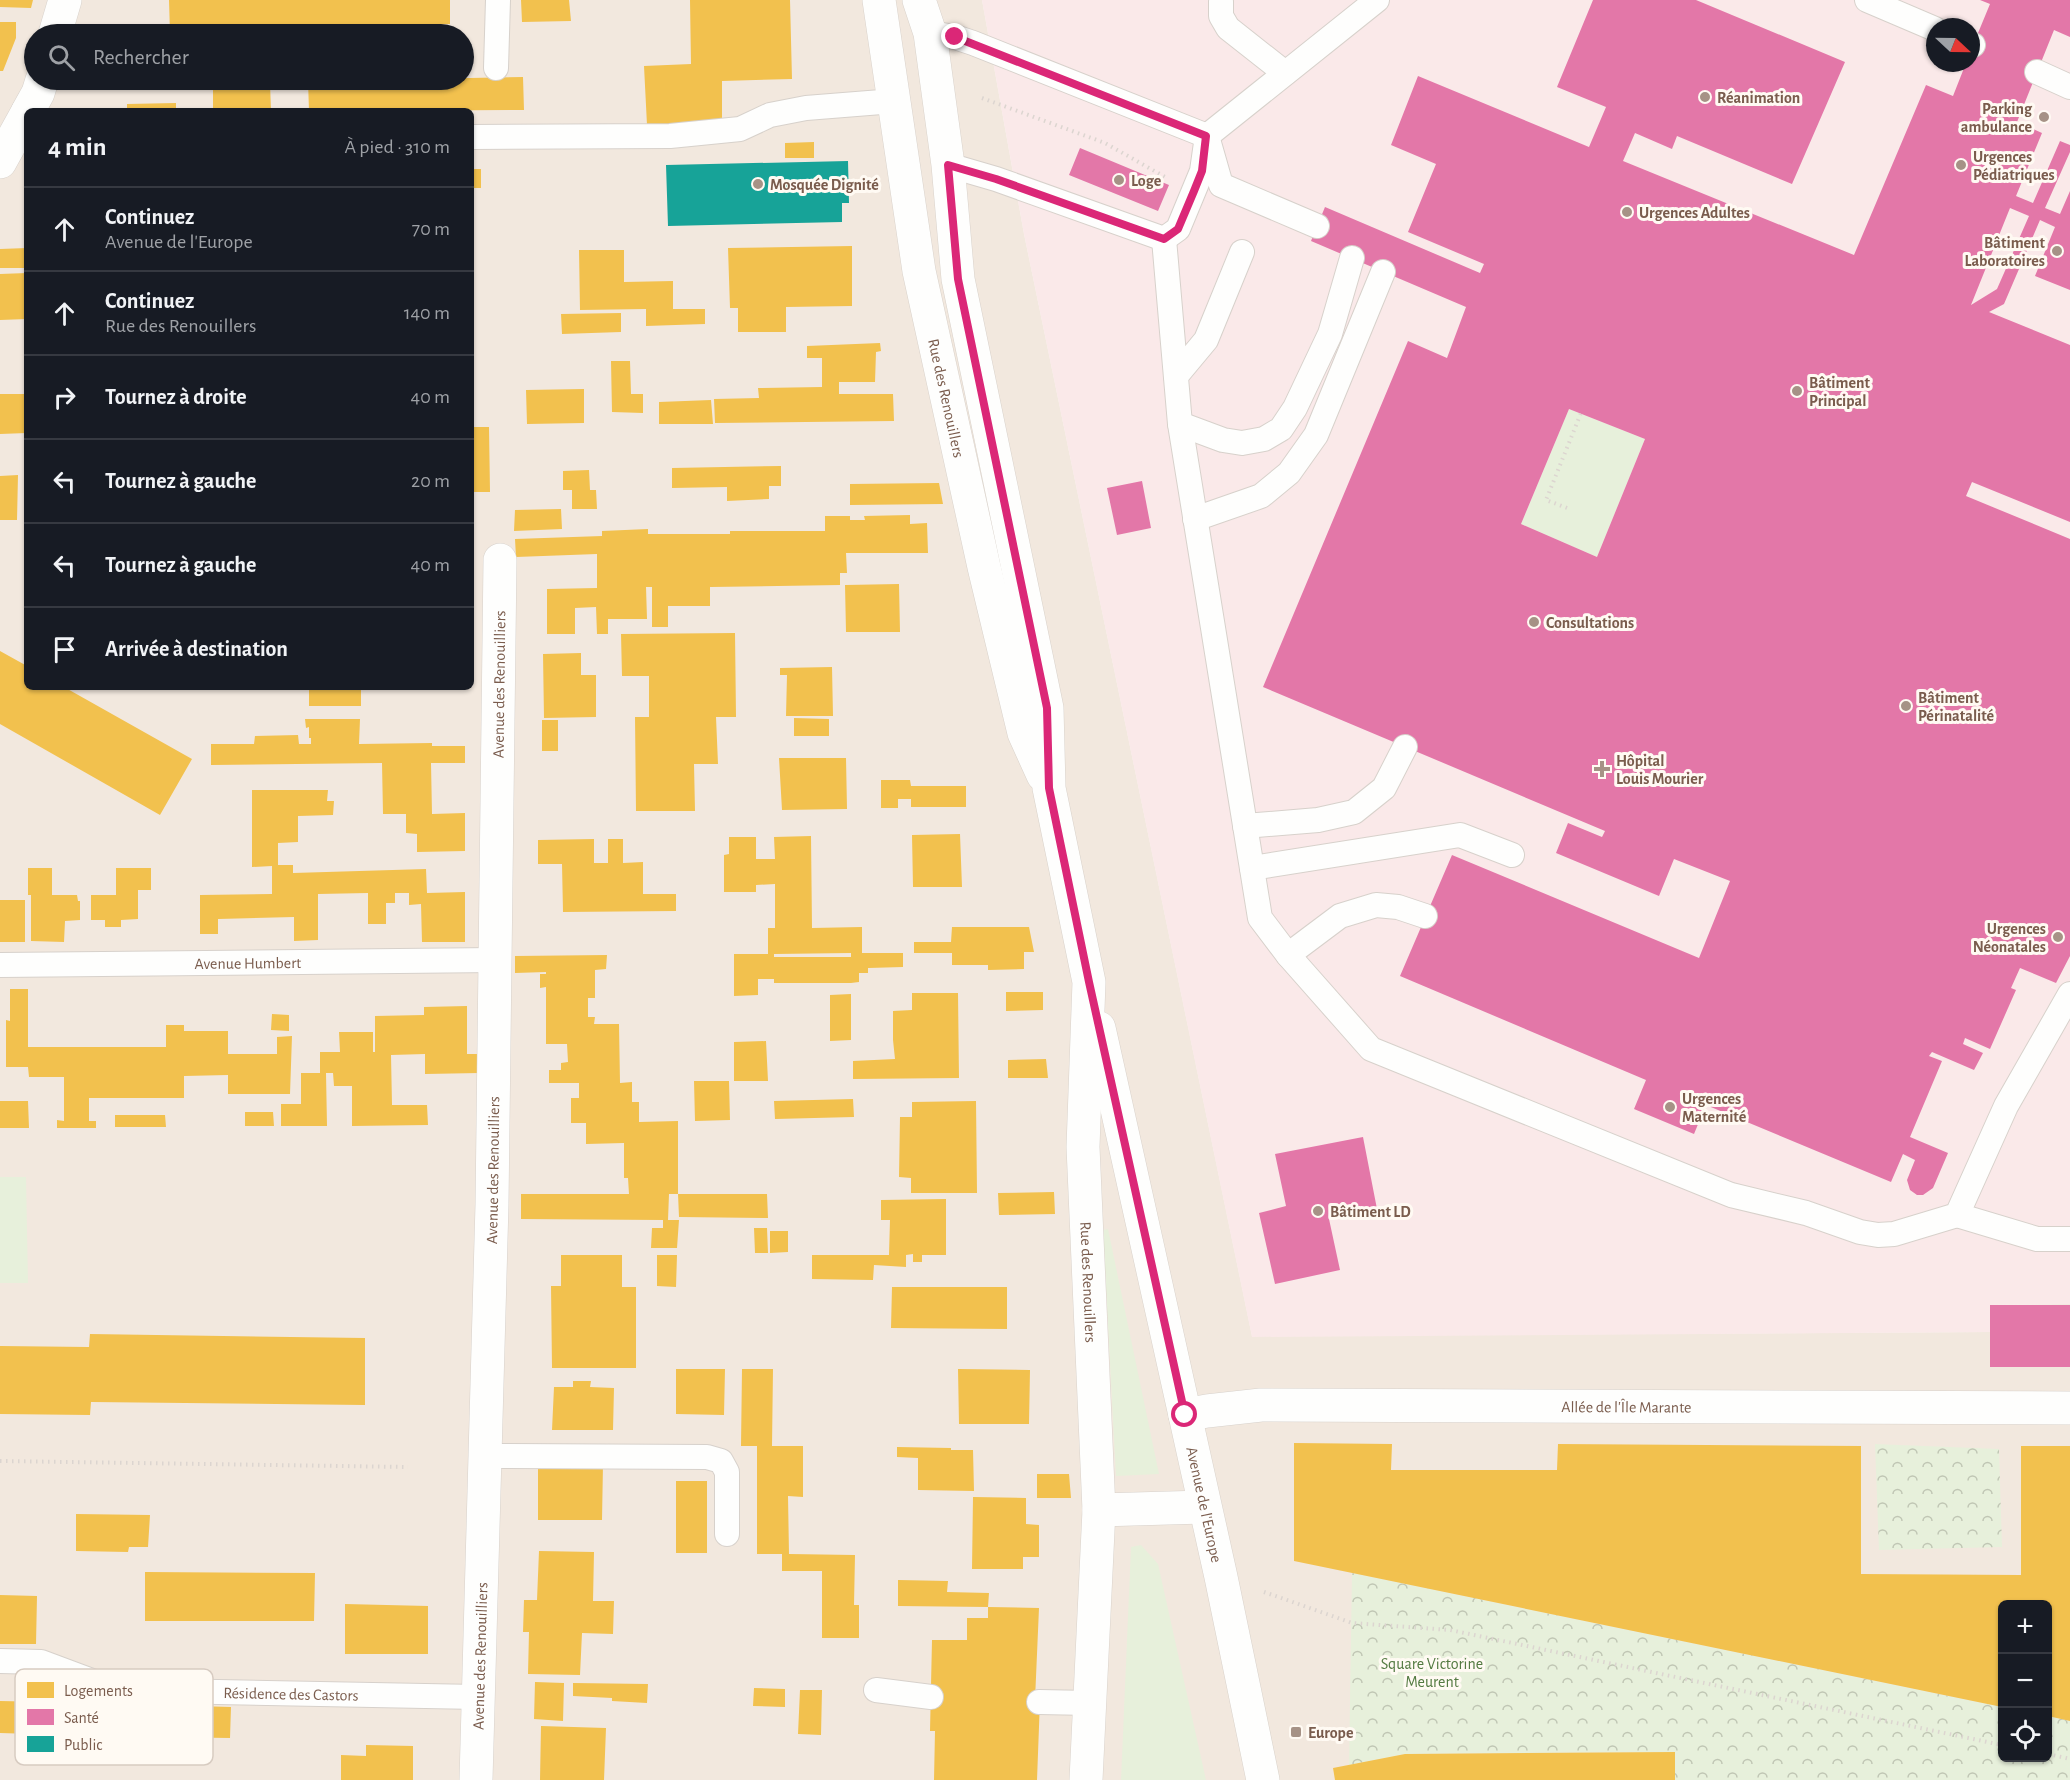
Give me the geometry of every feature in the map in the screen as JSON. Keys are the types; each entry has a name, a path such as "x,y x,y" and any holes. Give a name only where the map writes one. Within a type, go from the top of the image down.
{"street":[{"path":"58,24 65,0"},
{"name":"Rue des Renouillers","path":"879,0 919,271 984,567 1024,733 1049,788"},
{"name":"Rue des Renouillers","path":"919,0 930,33 948,165 958,279 1047,708 1049,788 1089,982 1083,1147 1099,1510 1086,1780"},
{"name":"Rue des Renouillers","path":"930,33 937,0"},
{"path":"30,108 39,90"},
{"path":"0,162 24,119"},
{"path":"899,135 948,165"},
{"name":"Avenue des Renouilliers","path":"476,1780 492,1204 500,560"},
{"name":"Avenue de l'Europe","path":"1089,982 1221,1577 1263,1780"},
{"name":"Allée de l'Île Marante","path":"1185,1415 1262,1405 2070,1408"},
{"path":"1099,1510 1204,1507"}],"lane":[{"path":"496,68 498,0"},
{"path":"1164,239 1178,229 1194,191 1202,171 1206,136 1377,0"},
{"path":"1867,0 1926,25"},
{"path":"1221,2 1221,16 1228,28 1285,73"},
{"path":"930,33 955,37 1206,136"},
{"path":"2037,72 2070,87"},
{"path":"474,137 670,136 740,129 770,115 806,108 894,101"},
{"path":"1206,136 1221,185 1317,226"},
{"path":"948,165 996,179 1164,239"},
{"path":"1164,239 1180,424 1260,918 1288,955 1371,1050 1731,1195 1806,1213 1843,1227 1878,1235 1894,1234 1957,1215 2037,1239 2070,1239"},
{"path":"1176,376 1206,340 1242,252"},
{"path":"1180,424 1223,440 1242,442 1264,439 1281,429 1295,408 1330,334 1352,258"},
{"path":"1196,519 1260,496 1289,473 1316,435 1383,272"},
{"path":"1245,826 1318,820 1354,812 1384,788 1405,747"},
{"path":"1252,868 1460,835 1512,855"},
{"path":"1288,955 1340,916 1376,905 1398,907 1425,916"},
{"name":"Avenue Humbert","path":"0,965 495,960"},
{"path":"1957,1215 2006,1106 2070,994"},
{"path":"485,1456 707,1456 721,1461 727,1472 727,1534"},
{"name":"Résidence des Castors","path":"0,1661 41,1662 60,1669"},
{"path":"876,1689 931,1697"},
{"name":"Résidence des Castors","path":"213,1692 478,1697"},
{"path":"1040,1702 1090,1703"}],"path":[{"path":"982,98 1105,143 1180,186 1194,191"},
{"path":"1567,508 1546,500 1581,414"},
{"path":"0,1461 408,1467"},
{"path":"1221,1577 1352,1623 1450,1630 1998,1744"},
{"path":"2052,1755 2070,1759"}],"shaded area":[{"path":"0,0 982,0 1024,234 1252,1336 1990,1332 1990,1305 2070,1304 2070,1780 0,1780"},
{"name":"Hôpital Louis Mourier","path":"982,0 2070,0 2070,1304 1990,1305 1990,1332 1252,1337 1024,234"}],"green space":[{"path":"1569,409 1645,439 1597,557 1521,524"},
{"path":"0,1177 26,1177 28,1283 0,1283"},
{"path":"1108,1229 1159,1474 1116,1476 1103,1230"},
{"path":"1875,1444 1999,1449 2002,1547 1879,1550"},
{"path":"1141,1545 1158,1564 1206,1780 1121,1780 1131,1547"},
{"name":"Square Victorine Meurent","path":"1352,1573 1998,1706 1998,1762 2052,1762 2052,1717 2070,1721 2070,1780 1675,1780 1675,1752 1405,1754 1349,1765"}],"building: Logements":[{"path":"0,0 33,0 31,8 0,7"},
{"path":"169,0 450,0 450,24 170,24"},
{"path":"521,0 569,0 571,21 522,22"},
{"path":"690,0 790,0 792,79 722,81 722,124 647,125 644,66 691,64"},
{"path":"0,22 16,22 16,38 3,71 0,71"},
{"path":"523,77 524,110 309,108 308,90 474,90 474,78"},
{"path":"213,90 270,90 271,108 213,108"},
{"path":"176,103 176,108 127,108 127,104"},
{"path":"814,142 814,158 785,158 785,143"},
{"path":"474,169 481,169 481,188 474,188"},
{"path":"852,246 852,306 786,307 786,332 738,332 738,308 730,308 728,248"},
{"path":"24,248 24,268 0,268 0,249"},
{"path":"579,250 624,250 624,282 673,281 673,309 705,309 705,324 646,326 646,309 580,310"},
{"path":"24,273 24,319 0,320 0,274"},
{"path":"621,313 621,332 562,334 561,314"},
{"path":"880,343 881,351 876,352 875,382 839,382 839,394 893,394 894,421 715,423 714,399 759,398 758,388 822,387 822,358 807,358 807,346"},
{"path":"611,361 630,361 631,394 643,394 643,413 612,412"},
{"path":"584,389 584,423 527,424 526,390"},
{"path":"0,394 24,394 24,433 0,434"},
{"path":"711,400 713,424 659,424 659,402"},
{"path":"474,427 489,427 490,492 474,492"},
{"path":"781,466 781,486 769,486 769,499 727,501 727,487 672,488 672,468"},
{"path":"589,470 590,490 596,490 597,509 572,509 572,490 563,490 563,471"},
{"path":"18,475 17,520 0,520 0,476"},
{"path":"939,483 943,504 850,505 850,484"},
{"path":"561,509 562,529 514,531 515,510"},
{"path":"910,515 910,524 927,523 928,553 846,553 847,573 840,573 840,585 710,587 710,606 668,606 668,627 652,627 652,587 646,587 647,619 608,619 608,634 597,634 596,607 575,608 575,634 547,634 547,589 597,588 597,554 516,557 515,539 602,536 602,531 648,529 648,534 825,531 825,516 850,516 850,520 865,520 864,516"},
{"path":"899,584 900,632 846,632 845,585"},
{"path":"735,633 736,717 716,717 718,764 694,764 695,811 636,811 635,717 649,717 649,676 622,676 621,634"},
{"path":"0,651 24,664 24,690 69,690 192,759 160,815 0,724"},
{"path":"581,653 581,675 596,675 596,717 544,718 543,654"},
{"path":"832,667 833,716 786,716 787,675 780,675 780,668"},
{"path":"309,690 361,690 361,706 309,706"},
{"path":"794,718 829,719 829,736 794,736"},
{"path":"305,719 360,719 359,744 432,743 432,746 465,746 465,763 431,763 432,814 465,813 465,851 417,852 417,834 406,833 406,814 383,814 382,763 211,765 211,744 254,744 255,736 298,735 299,744 311,744 309,727 306,728"},
{"path":"542,720 558,720 558,751 542,751"},
{"path":"779,758 846,758 847,809 782,810"},
{"path":"881,780 910,780 911,786 966,786 966,807 911,807 911,799 898,799 898,808 881,808"},
{"path":"252,790 328,790 327,801 334,801 333,815 298,816 298,842 278,843 278,865 293,865 293,873 426,869 427,893 465,892 465,942 422,942 421,904 409,905 409,893 395,893 395,903 386,903 386,924 368,924 368,893 318,894 318,940 294,941 294,917 218,919 218,934 200,934 200,895 272,894 272,866 252,867"},
{"path":"960,834 962,887 913,887 912,835"},
{"path":"811,836 812,928 862,927 862,953 903,953 903,967 868,968 868,973 859,973 859,982 851,983 774,983 774,979 758,979 758,995 734,996 734,954 768,954 768,928 775,928 775,884 756,885 756,892 724,892 724,855 729,854 729,837 756,837 756,859 775,859 774,837","holes":["851,953 851,957 774,957 774,954"]},
{"path":"594,839 594,863 608,863 608,839 623,839 623,863 643,862 643,894 676,894 676,911 563,912 562,864 538,864 538,840"},
{"path":"28,868 52,868 52,895 77,895 80,901 80,920 65,921 64,942 31,941 31,895 28,895"},
{"path":"116,868 151,868 151,890 138,890 138,919 121,920 121,927 105,927 105,920 91,920 91,895 116,895"},
{"path":"0,900 25,900 25,942 0,942"},
{"path":"952,927 1029,927 1034,952 1024,952 1024,969 988,970 988,965 952,965 952,953 914,953 914,942 951,942"},
{"path":"607,955 606,969 595,970 595,998 588,998 588,1017 595,1017 594,1024 619,1024 620,1083 632,1082 632,1102 639,1102 639,1122 678,1121 678,1194 669,1194 668,1220 679,1220 677,1248 651,1248 652,1228 663,1228 663,1220 521,1219 521,1194 629,1194 628,1178 624,1178 624,1143 586,1144 586,1123 571,1123 571,1098 579,1098 579,1083 549,1083 549,1070 561,1070 561,1063 568,1062 567,1044 546,1044 546,987 540,988 540,974 546,974 546,972 515,973 515,956"},
{"path":"10,989 28,989 28,1047 166,1047 166,1025 184,1025 184,1031 228,1031 228,1054 277,1054 277,1037 292,1036 290,1094 228,1094 228,1075 184,1076 184,1098 89,1098 89,1121 96,1121 96,1128 57,1128 57,1120 64,1121 64,1077 29,1077 28,1067 6,1067 6,1020 10,1021"},
{"path":"1006,992 1043,992 1043,1010 1006,1011"},
{"path":"912,993 958,993 959,1078 853,1079 853,1061 895,1059 893,1011 912,1010"},
{"path":"851,994 851,1040 830,1041 830,995"},
{"path":"467,1006 467,1054 479,1054 479,1073 425,1074 425,1054 391,1055 392,1105 427,1105 428,1125 352,1126 352,1086 334,1086 333,1073 326,1073 327,1126 281,1126 281,1104 301,1104 301,1073 320,1073 320,1052 340,1052 339,1032 373,1032 373,1052 375,1052 375,1016 424,1015 424,1007"},
{"path":"272,1014 289,1015 289,1031 271,1030"},
{"path":"766,1041 768,1081 734,1081 734,1042"},
{"path":"1046,1059 1048,1078 1008,1078 1008,1060"},
{"path":"694,1081 729,1081 730,1120 695,1121"},
{"path":"853,1099 854,1117 775,1119 774,1101"},
{"path":"0,1101 28,1101 29,1128 0,1128"},
{"path":"976,1101 977,1193 911,1193 911,1178 899,1177 900,1117 912,1117 912,1102"},
{"path":"245,1112 273,1112 274,1126 245,1126"},
{"path":"115,1115 165,1115 166,1127 115,1127"},
{"path":"1054,1192 1055,1214 999,1215 998,1193"},
{"path":"678,1194 767,1194 768,1218 679,1217"},
{"path":"946,1199 946,1255 922,1255 922,1262 913,1262 913,1254 906,1255 906,1267 874,1265 873,1280 812,1279 812,1255 889,1255 890,1220 881,1220 881,1200"},
{"path":"754,1228 767,1228 768,1253 755,1253"},
{"path":"770,1231 788,1231 788,1252 770,1253"},
{"path":"561,1255 622,1255 622,1287 636,1287 636,1368 552,1368 551,1286 561,1286"},
{"path":"657,1255 677,1255 676,1287 657,1286"},
{"path":"892,1287 1007,1287 1007,1329 891,1328"},
{"path":"90,1334 365,1338 365,1405 91,1402 90,1415 0,1414 0,1346 89,1347"},
{"path":"676,1369 725,1369 724,1415 676,1414"},
{"path":"742,1369 773,1369 772,1446 803,1446 803,1497 788,1496 789,1554 855,1555 854,1605 859,1605 859,1638 822,1638 822,1571 782,1571 782,1554 757,1554 757,1446 741,1446"},
{"path":"958,1369 1030,1370 1029,1424 959,1424"},
{"path":"573,1381 591,1381 590,1387 614,1388 613,1430 552,1430 554,1387 573,1387"},
{"path":"1294,1443 1392,1444 1391,1470 1557,1470 1558,1444 1861,1446 1861,1574 2021,1575 2021,1446 2070,1446 2070,1721 2052,1717 2052,1600 1998,1600 1998,1706 1294,1561"},
{"path":"897,1447 973,1450 974,1491 918,1490 918,1458 897,1457"},
{"path":"538,1463 603,1464 602,1520 538,1520"},
{"path":"1037,1474 1069,1474 1071,1498 1037,1498"},
{"path":"676,1481 707,1481 707,1553 676,1553"},
{"path":"973,1497 1026,1498 1026,1524 1039,1525 1039,1557 1023,1557 1023,1569 972,1569"},
{"path":"76,1514 150,1515 148,1547 129,1547 128,1552 76,1551"},
{"path":"539,1551 594,1552 593,1601 614,1601 613,1634 582,1633 580,1675 528,1674 529,1632 523,1632 524,1600 537,1600"},
{"path":"145,1572 315,1573 314,1621 145,1621"},
{"path":"898,1580 948,1581 947,1592 989,1593 988,1607 898,1606"},
{"path":"0,1595 37,1596 36,1644 0,1644"},
{"path":"345,1604 428,1606 428,1654 345,1654"},
{"path":"988,1607 1039,1608 1035,1700 1040,1700 1037,1780 934,1780 935,1731 930,1731 932,1640 967,1640 967,1618 988,1618"},
{"path":"535,1682 564,1683 563,1721 534,1719"},
{"path":"573,1683 648,1684 647,1703 573,1696"},
{"path":"754,1688 785,1689 785,1707 753,1706"},
{"path":"800,1690 822,1690 821,1735 798,1734"},
{"path":"0,1701 15,1701 15,1733 0,1733"},
{"path":"213,1706 231,1707 230,1738 213,1738"},
{"path":"541,1726 606,1728 604,1780 540,1780"},
{"path":"366,1745 413,1746 413,1780 341,1780 341,1755 366,1756"},
{"path":"1675,1752 1675,1780 1335,1780 1333,1768 1405,1754"}],"building: Santé":[{"path":"1593,0 1696,0 1845,62 1792,184 1677,136 1672,149 1635,133 1623,161 1854,255 1926,85 1953,96 1962,72 1980,72 1980,28 1990,4 1980,0 2070,0 2070,37 2054,30 2017,122 2042,133 2016,196 2033,203 2060,141 2070,145 2070,152 2045,208 2060,214 2070,191 2070,290 2035,276 2055,227 2040,220 2004,304 1989,312 2070,345 2070,522 1972,482 1966,496 2070,539 2070,956 2056,983 2020,968 2011,988 2016,990 1990,1049 1965,1038 1963,1044 1983,1053 1974,1070 1932,1052 1929,1056 1942,1061 1910,1137 1948,1153 1933,1188 1923,1195 1917,1195 1910,1190 1907,1180 1915,1160 1903,1154 1891,1182 1706,1105 1694,1134 1634,1109 1646,1080 1400,976 1452,855 1699,958 1730,881 1674,859 1659,896 1556,853 1568,823 1602,837 1605,831 1263,687 1408,341 1447,358 1466,307 1311,241 1325,207 1480,273 1484,264 1408,232 1436,164 1391,145 1418,76 1589,147 1606,107 1557,87","holes":["2010,208 2029,216 1997,289 1971,305","1569,409 1645,439 1597,557 1521,524"]},
{"name":"Loge","path":"1080,148 1169,185 1158,211 1069,175"},
{"path":"1142,481 1151,528 1117,535 1107,488"},
{"name":"Bâtiment LD","path":"1363,1137 1377,1209 1329,1219 1340,1270 1275,1284 1259,1213 1286,1206 1275,1154"},
{"path":"1990,1305 2070,1305 2070,1367 1990,1367"}],"building: Public":[{"name":"Mosquée Dignité","path":"848,161 849,203 842,203 842,222 668,226 666,165"}],"place":[{"name":"Réanimation","path":"1705,97"},
{"name":"Parking ambulance","path":"2044,117"},
{"name":"Urgences Pédiatriques","path":"1961,165"},
{"name":"Loge","path":"1119,180"},
{"name":"Mosquée Dignité","path":"758,184"},
{"name":"Urgences Adultes","path":"1627,212"},
{"name":"Bâtiment Laboratoires","path":"2057,251"},
{"name":"Bâtiment Principal","path":"1797,391"},
{"name":"Consultations","path":"1534,622"},
{"name":"Bâtiment Périnatalité","path":"1906,706"},
{"name":"Hôpital Louis Mourier","path":"1602,769"},
{"name":"Urgences Néonatales","path":"2058,937"},
{"name":"Urgences Maternité","path":"1670,1107"},
{"name":"Bâtiment LD","path":"1318,1211"},
{"name":"Europe","path":"1296,1732"}],"route":[{"path":"955,37 1206,136 1202,171 1194,191 1178,229 1164,239 996,179 948,165 958,279 1047,708 1049,788 1089,982 1185,1415"}]}
